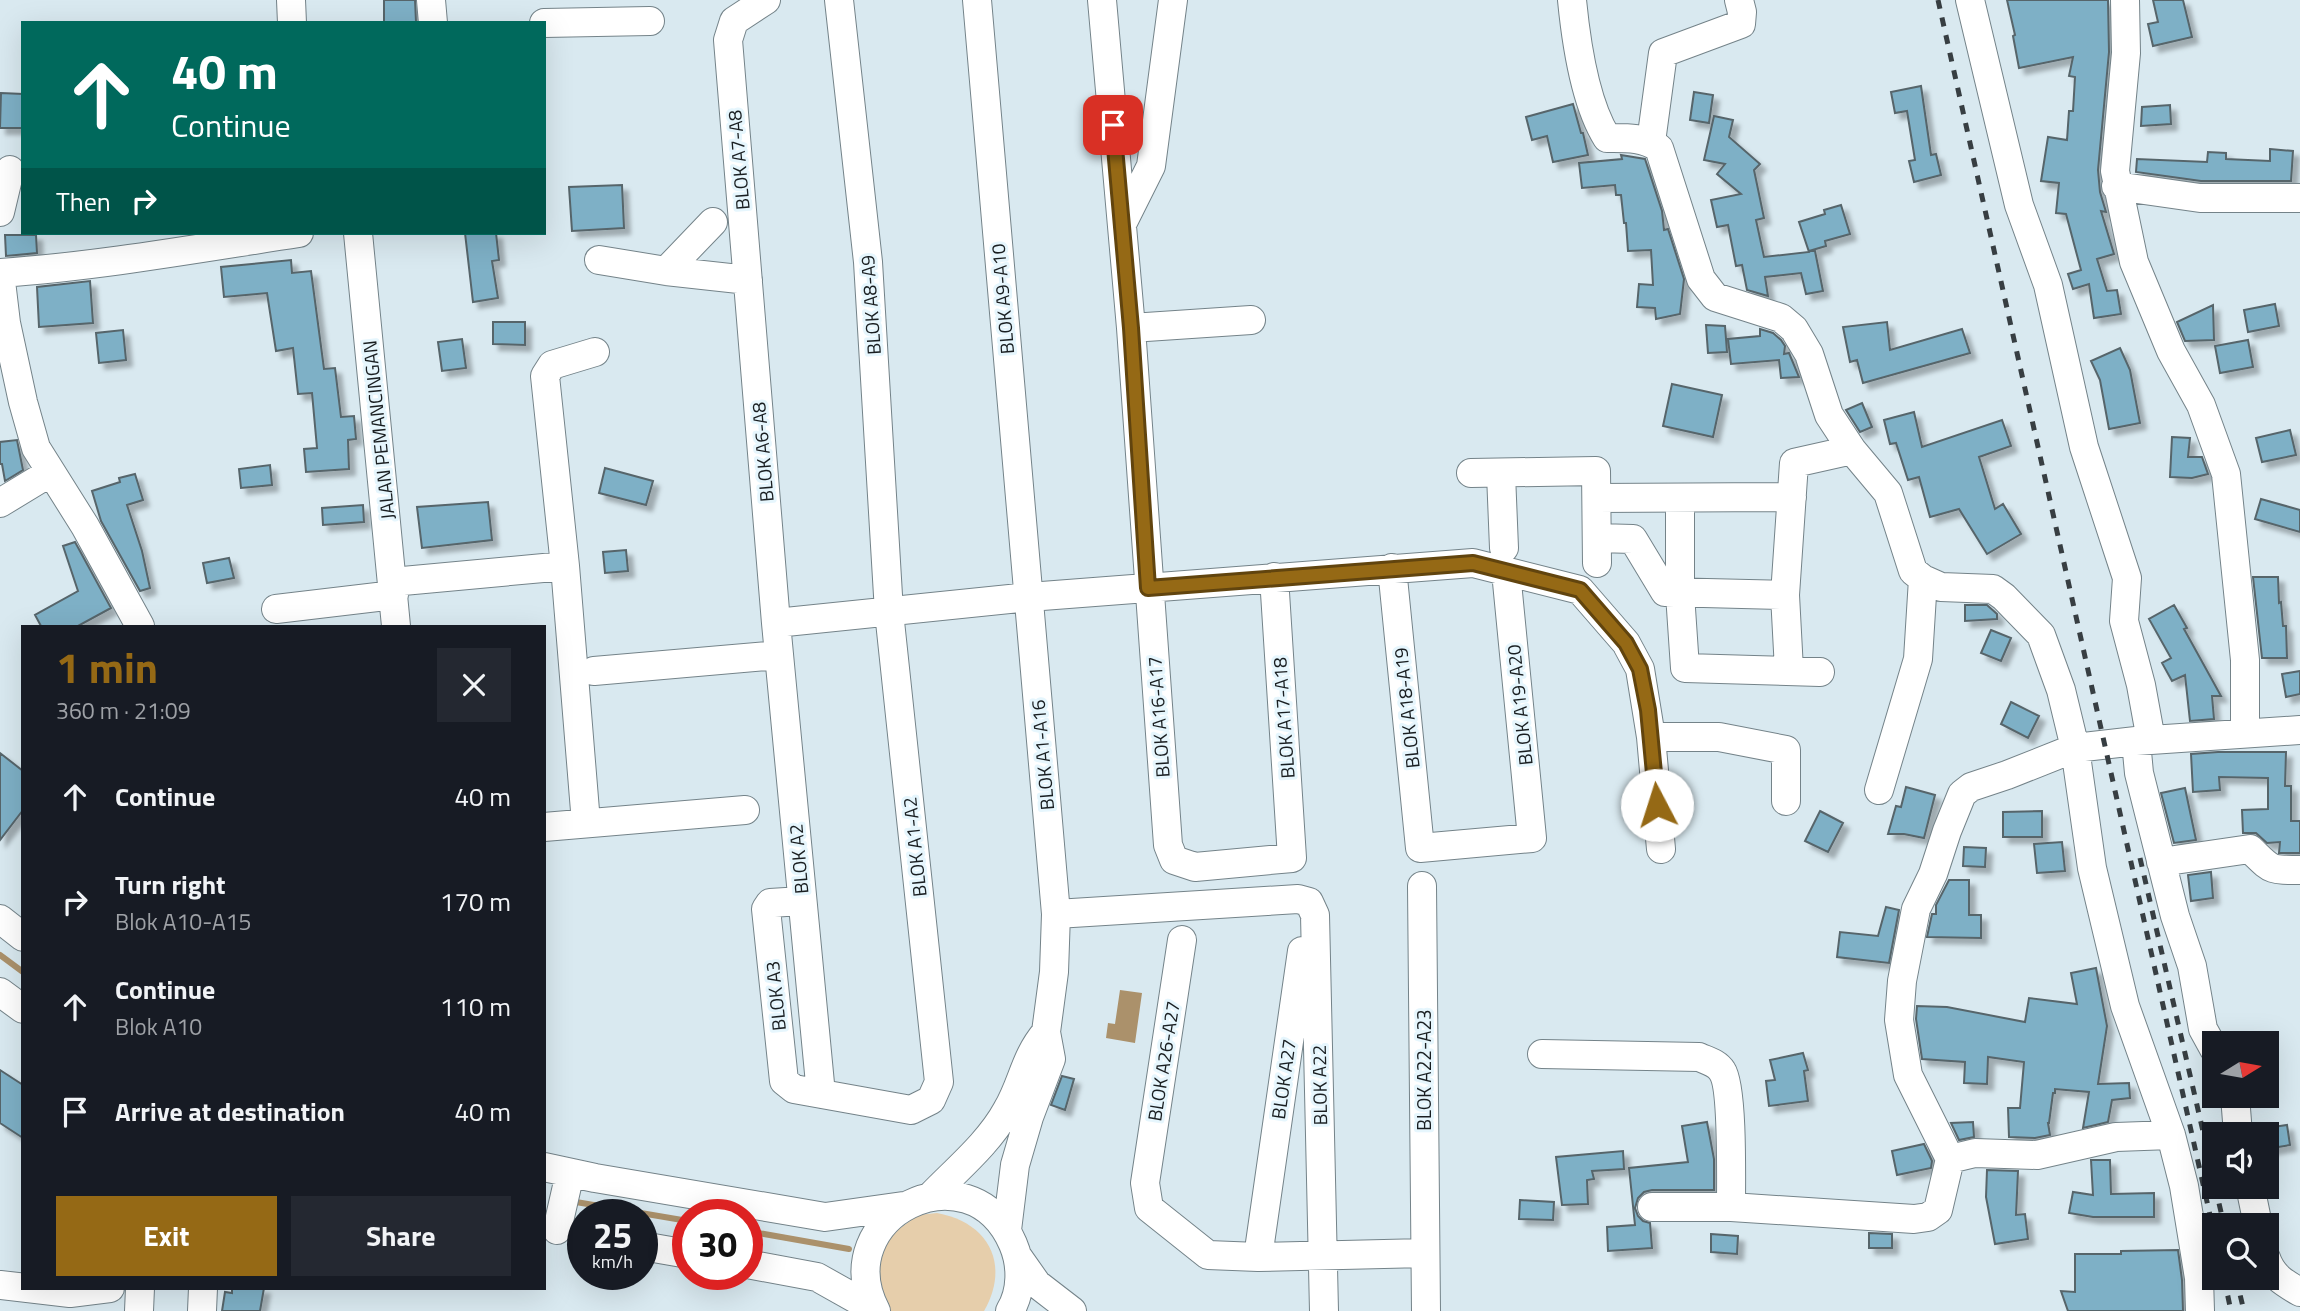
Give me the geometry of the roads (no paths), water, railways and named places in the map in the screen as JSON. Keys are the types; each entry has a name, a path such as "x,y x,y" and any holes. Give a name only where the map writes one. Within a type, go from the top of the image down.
{"street":[{"path":"290,0 292,21"},
{"path":"431,0 433,21"},
{"name":"BLOK A7-A8","path":"748,280 728,40 734,21 766,0"},
{"name":"BLOK A8-A9","path":"839,0 868,262 889,612"},
{"name":"BLOK A9-A10","path":"977,0 1029,597"},
{"name":"BLOK A16-A17","path":"1102,0 1131,328 1168,845"},
{"path":"1122,233 1151,166 1174,0"},
{"path":"1572,0 1576,37 1601,128 1607,138 1635,138 1651,142 1659,148 1700,279 1715,297 1781,318 1794,329 1809,354 1829,415 1852,450 1888,493 1913,570 1923,579 1941,587 1993,589 2041,635 2061,690 2075,748 2092,868 2125,1006 2171,1135 2186,1199 2199,1278 2200,1311"},
{"path":"1651,142 1663,53 1741,24 1739,0"},
{"path":"1970,0 2019,205 2048,285 2084,447 2127,578 2124,621 2141,685 2144,740 2139,773 2175,916 2192,966 2204,1031"},
{"path":"2126,0 2126,52 2115,171 2116,186 2134,262 2171,351 2201,405 2226,474 2245,660 2245,733"},
{"path":"546,23 650,21"},
{"path":"0,212 11,170"},
{"path":"2116,186 2200,198 2300,198"},
{"path":"666,271 713,222"},
{"path":"139,625 85,526 36,448 6,323 0,272 117,260 286,235"},
{"name":"JALAN PEMANCINGAN","path":"358,235 396,625"},
{"path":"599,260 748,280"},
{"name":"BLOK A6-A8","path":"748,280 776,623"},
{"path":"1131,328 1251,320"},
{"path":"586,823 565,566 545,376 552,365 595,352"},
{"path":"1789,670 1785,595 1794,463 1852,450"},
{"path":"1471,473 1596,471 1597,551 1633,539 1665,592 1785,595"},
{"path":"0,503 51,472"},
{"name":"BLOK A19-A20","path":"1420,848 1532,838 1505,560 1502,474"},
{"path":"1597,498 1792,497"},
{"path":"1680,498 1680,594 1685,668 1820,672"},
{"path":"776,623 1029,597 1505,560 1580,590 1626,643 1640,669 1651,737 1661,849"},
{"path":"276,609 393,588 565,566"},
{"name":"BLOK A18-A19","path":"1392,568 1420,848"},
{"name":"BLOK A17-A18","path":"1168,845 1174,860 1195,867 1293,858 1274,577"},
{"path":"1879,790 1918,659 1923,579"},
{"name":"BLOK A1-A16","path":"1019,1112 1051,1059 1046,1032 1054,972 1056,914 1029,597"},
{"name":"BLOK A1-A2","path":"821,1094 911,1110 931,1100 939,1082 889,612"},
{"name":"BLOK A2","path":"776,623 802,901"},
{"path":"594,671 779,655"},
{"path":"1652,1207 1731,1207 1914,1219 1928,1217 1938,1210 1950,1159 1908,1075 1899,1020 1902,981 1916,909 1933,874 1962,794 1971,787 2075,748 2144,740 2300,730"},
{"path":"1651,737 1718,737 1786,750 1786,800"},
{"path":"546,827 745,810"},
{"path":"2161,862 2250,849 2259,861 2273,870 2300,870"},
{"name":"BLOK A22-A23","path":"1422,886 1426,1311"},
{"path":"1056,914 1298,899 1312,908"},
{"name":"BLOK A3","path":"802,901 771,903 766,909 784,1081 794,1089 821,1094"},
{"name":"BLOK A22","path":"1312,908 1324,1311"},
{"name":"BLOK A27","path":"1258,1257 1312,908"},
{"path":"0,919 21,935"},
{"name":"BLOK A26-A27","path":"1182,940 1144,1183 1149,1208 1208,1255 1258,1257"},
{"path":"0,992 21,1008"},
{"path":"1542,1054 1699,1057 1716,1064 1724,1073 1730,1126 1731,1207"},
{"path":"931,1196 995,1130 1019,1112"},
{"path":"1007,1230 1019,1112"},
{"path":"1950,1159 1975,1153 2037,1155 2116,1137 2171,1135"},
{"path":"561,1231 557,1170 825,1217 903,1206 931,1196 960,1197 986,1209 1007,1230 1018,1256 1037,1284 1072,1311"},
{"path":"875,1310 866,1281 868,1251 881,1225 903,1206"},
{"path":"1258,1257 1425,1253"},
{"path":"1010,1311 1020,1283 1018,1256"},
{"path":"763,1268 817,1277 875,1310"},
{"path":"2279,1279 2300,1292"},
{"path":"0,1285 28,1301 99,1290"},
{"path":"139,1311 140,1290"},
{"path":"202,1311 203,1290"}],"waterway":[{"path":"0,955 21,971"},
{"path":"658,1216 672,1218"},
{"path":"763,1234 849,1249"}],"railway":[{"path":"1938,0 2210,1213"},
{"path":"2140,858 2202,1127"},
{"path":"2218,1199 2221,1213"},
{"path":"2227,1290 2231,1311"},
{"path":"2239,1290 2244,1311"}]}
